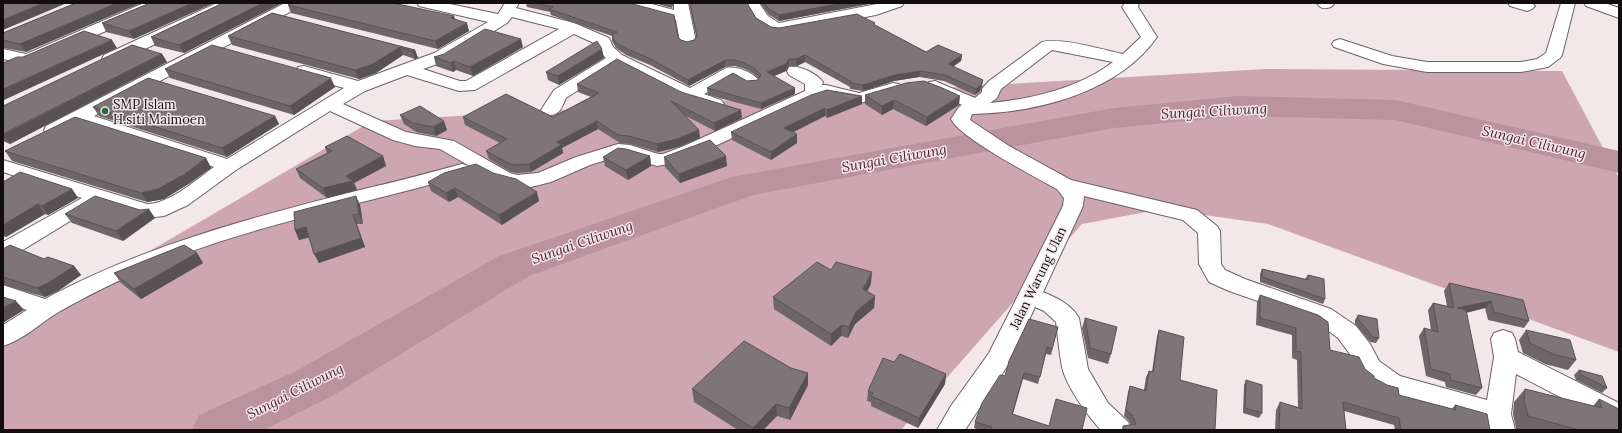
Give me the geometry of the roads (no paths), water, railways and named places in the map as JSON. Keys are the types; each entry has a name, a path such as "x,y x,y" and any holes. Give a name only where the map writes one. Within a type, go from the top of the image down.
{"street":[{"path":"3,70 156,3"},
{"path":"94,66 229,3"},
{"path":"38,139 296,3"},
{"path":"424,3 507,11 572,28 603,41 605,49 616,59 690,95 712,104 762,117"},
{"path":"630,3 682,10 688,42"},
{"path":"752,3 766,24 771,27 779,28 876,10 897,3"},
{"path":"328,104 412,140 432,141 447,145 503,177 516,181 531,181 544,178 589,159 618,150 630,150 657,160 666,159 690,150 815,93 826,90 852,97 864,98 915,83 933,85 972,107 1006,108 1038,101 1108,74 1143,46 1149,37 1130,7 1132,3"},
{"path":"1340,44 1389,60 1427,67 1521,67 1542,63 1554,55 1568,3"},
{"path":"1591,3 1619,13"},
{"path":"1614,3 1619,4"},
{"path":"5,159 98,197 146,211 157,211 169,207 181,200 229,166 328,104 359,87 440,57 507,11"},
{"path":"273,15 296,21"},
{"path":"405,69 459,86 469,86 572,28"},
{"path":"87,34 186,61"},
{"path":"972,107 991,94 991,89 995,85 1048,45 1061,46 1127,60"},
{"path":"213,46 236,53"},
{"path":"417,51 440,57"},
{"path":"3,54 28,59"},
{"path":"550,110 556,104 556,99 560,94 616,59"},
{"path":"290,68 359,87"},
{"path":"795,71 814,82 813,89 815,93"},
{"path":"690,95 732,72 751,82"},
{"path":"150,79 173,86"},
{"name":"Jalan Warung Ulan","path":"951,430 960,414 1000,358 1074,201 1073,194 1064,185 1002,150 962,123 960,119 964,112 972,107"},
{"path":"79,117 229,166"},
{"path":"276,117 298,123"},
{"path":"3,337 73,293 117,273 210,237 482,165"},
{"path":"1064,185 1190,216 1209,232 1210,264 1217,276 1237,285 1323,315 1347,332 1361,351 1370,368 1392,384 1500,422 1504,348 1619,415"},
{"path":"3,252 98,197"},
{"path":"3,293 47,308"},
{"path":"1029,295 1052,305 1067,318 1075,369 1086,391 1099,411 1118,430"}],"waterway":[{"name":"Sungai Ciliwung","path":"217,430 315,383 514,266 745,185 1114,118 1238,106 1395,110 1619,162"}],"place":[{"name":"SMP Islam H.siti Maimoen","path":"105,111"}]}
